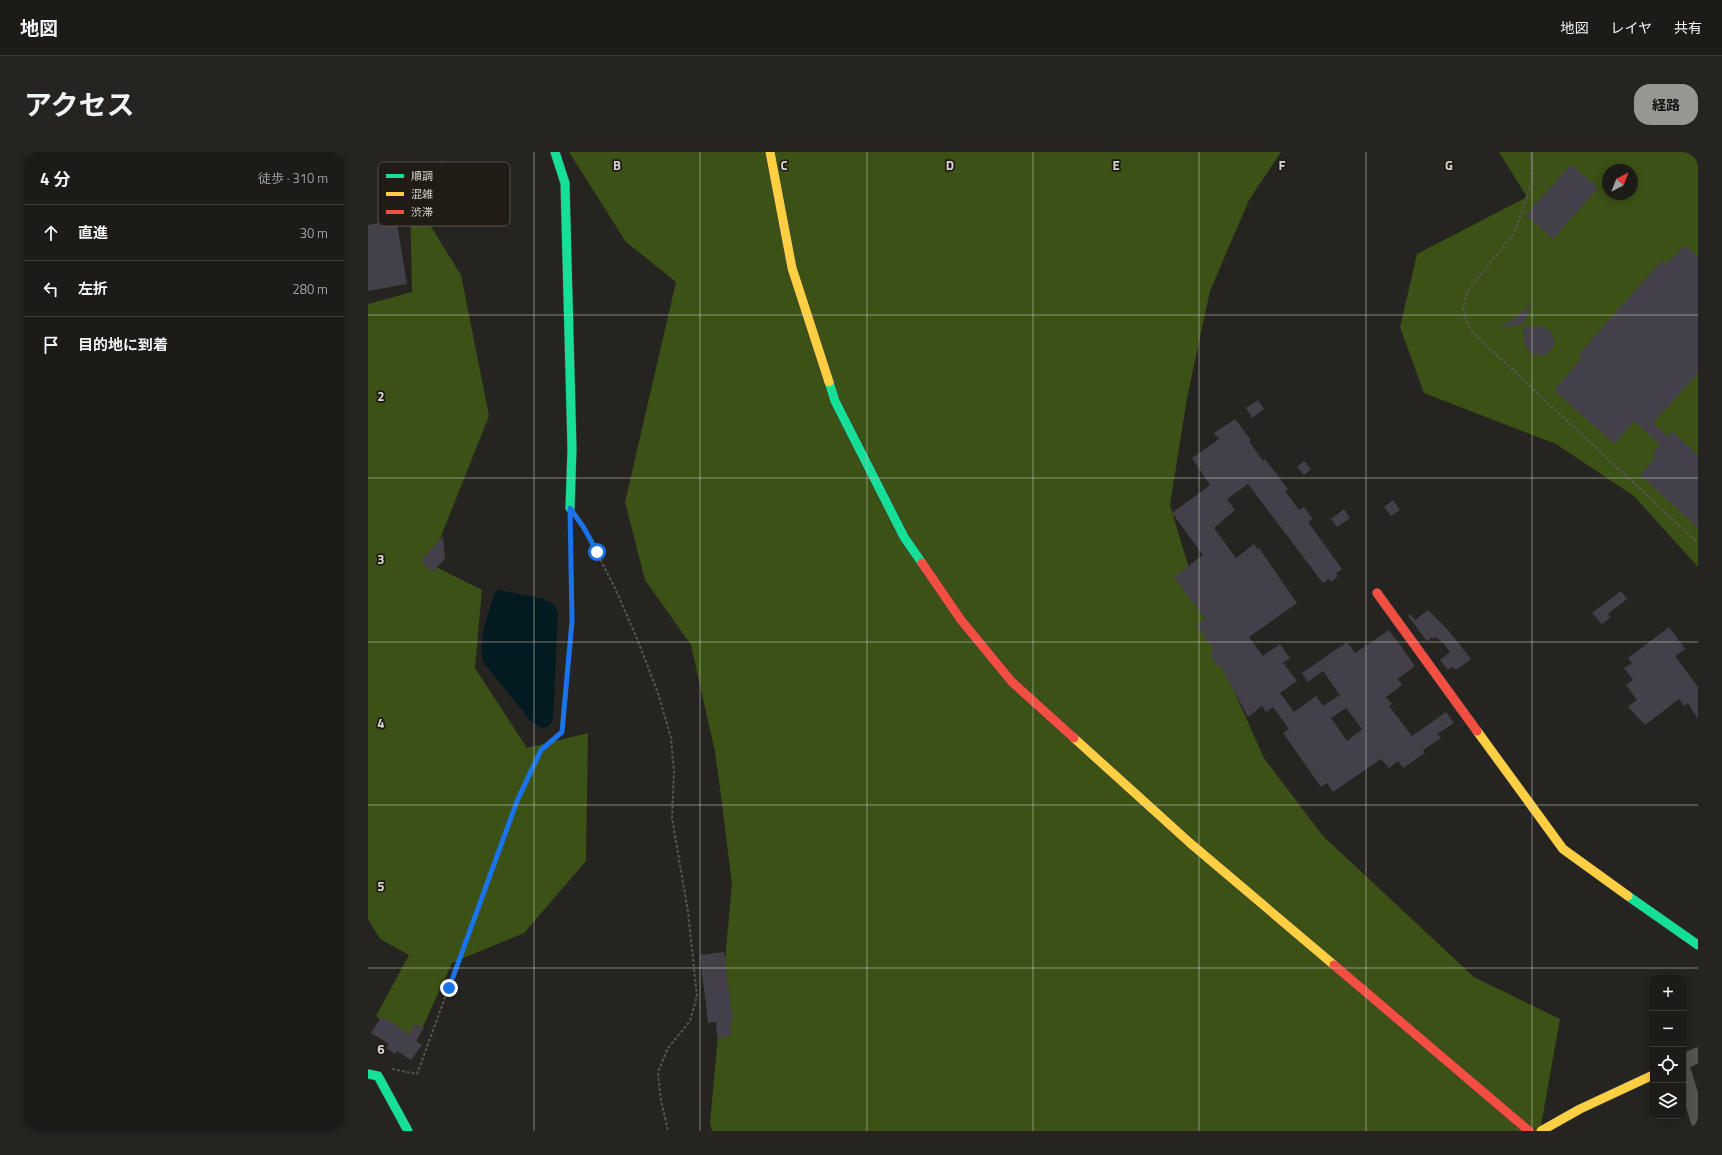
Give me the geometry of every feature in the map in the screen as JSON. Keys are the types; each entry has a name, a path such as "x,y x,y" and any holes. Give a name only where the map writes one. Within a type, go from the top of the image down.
{"street":[{"path":"555,152 565,183 572,449 570,508"},
{"path":"770,152 792,268 835,401 904,537 961,620 1012,682 1184,838 1529,1131"},
{"path":"1377,593 1563,849 1698,945"},
{"path":"1686,1061 1698,1055"},
{"path":"368,1074 378,1076 408,1131"},
{"path":"1541,1131 1580,1109 1650,1076"},
{"path":"1686,1080 1698,1120"}],"path":[{"path":"368,154 374,152"},
{"path":"1531,152 1532,180 1521,215 1513,235 1468,290 1463,308 1467,323 1471,331 1698,543"},
{"path":"378,1076 392,1069 417,1074 517,801 541,750 562,732 572,621 570,508"},
{"path":"570,508 584,528 627,615 658,693 671,738 674,772 672,818 688,912 697,996 690,1020 668,1048 658,1072 661,1100 668,1131"}],"green space":[{"path":"569,152 1281,152 1249,200 1210,291 1187,398 1170,505 1209,635 1264,758 1323,836 1474,977 1560,1019 1540,1131 712,1131 710,1123 732,884 715,752 691,645 645,580 625,502 676,282 626,242"},
{"path":"1499,152 1698,152 1698,567 1634,496 1556,444 1424,393 1400,327 1417,254 1527,197"},
{"path":"411,226 431,226 461,275 489,416 430,564 482,590 475,668 527,748 588,733 586,861 524,933 452,963 414,1046 376,1016 409,955 380,939 368,919 368,304 412,292"}],"water":[{"path":"499,590 544,599 553,604 558,612 553,719 545,728 540,727 530,720 484,663 481,647 482,638 494,594"}],"building":[{"path":"1571,164 1598,188 1553,239 1526,215"},
{"path":"378,223 378,226 397,226 407,284 368,291 368,225"},
{"path":"1685,245 1698,256 1698,373 1653,423 1668,436 1672,431 1698,455 1698,528 1640,475 1655,458 1652,455 1660,444 1634,421 1614,444 1554,390 1582,358 1578,355 1662,260 1666,264"},
{"path":"1531,303 1524,324 1499,328 1517,316"},
{"path":"1544,326 1553,334 1554,346 1546,355 1534,355 1525,347 1523,327"},
{"path":"1258,400 1264,409 1252,418 1246,408"},
{"path":"1235,419 1251,440 1249,441 1263,461 1265,459 1288,489 1285,491 1299,510 1304,507 1313,519 1308,522 1342,569 1336,573 1338,576 1331,582 1329,579 1323,583 1248,484 1227,499 1235,510 1214,528 1236,558 1254,544 1257,549 1259,548 1297,603 1249,637 1263,656 1280,644 1290,658 1283,663 1297,681 1280,693 1294,712 1316,696 1323,706 1340,695 1323,671 1308,682 1302,673 1347,642 1355,653 1389,630 1415,666 1398,679 1402,685 1386,697 1392,704 1389,706 1412,736 1446,712 1454,723 1437,734 1441,738 1423,750 1425,753 1403,768 1398,761 1389,768 1381,759 1333,792 1327,783 1321,787 1283,733 1289,729 1273,707 1266,712 1262,706 1248,717 1220,665 1218,667 1210,653 1214,650 1196,625 1205,619 1174,577 1203,555 1172,513 1210,485 1192,458 1219,439 1214,433","holes":["1346,708 1362,729 1347,741 1331,718"]},
{"path":"1304,461 1311,469 1304,475 1297,467"},
{"path":"1393,500 1400,510 1391,516 1384,507"},
{"path":"1344,509 1350,518 1337,527 1331,519"},
{"path":"443,536 445,559 433,572 421,561"},
{"path":"1621,591 1627,599 1608,614 1611,617 1602,624 1592,613"},
{"path":"1428,610 1448,630 1471,659 1456,670 1452,667 1448,670 1440,660 1450,652 1444,644 1436,637 1434,639 1432,637 1427,641 1408,616 1410,614 1415,620"},
{"path":"1669,627 1685,649 1675,656 1698,687 1698,719 1688,703 1684,706 1679,699 1645,725 1628,707 1637,700 1626,685 1633,680 1624,668 1632,663 1628,658"},
{"path":"724,952 733,1020 730,1021 731,1036 717,1038 716,1022 708,1023 700,955"},
{"path":"382,1016 409,1034 415,1023 424,1028 416,1041 422,1045 411,1060 397,1051 395,1054 386,1048 389,1044 371,1033"}],"traffic: fast":[{"path":"555,152 565,183 572,449 570,508"},
{"path":"829,382 835,401 904,537 922,563"},
{"path":"1628,896 1698,945"},
{"path":"368,1074 378,1076 408,1131"}],"traffic: slow":[{"path":"770,152 792,268 829,382"},
{"path":"1477,731 1563,849 1628,896"},
{"path":"1074,738 1190,843 1334,965"},
{"path":"1541,1131 1580,1109 1650,1076"}],"traffic: jam":[{"path":"922,563 961,620 1012,682 1074,738"},
{"path":"1377,593 1477,731"},
{"path":"1334,965 1529,1131"}],"route":[{"path":"449,988 517,801 541,750 562,732 572,621 570,508 584,528 597,552"}]}
